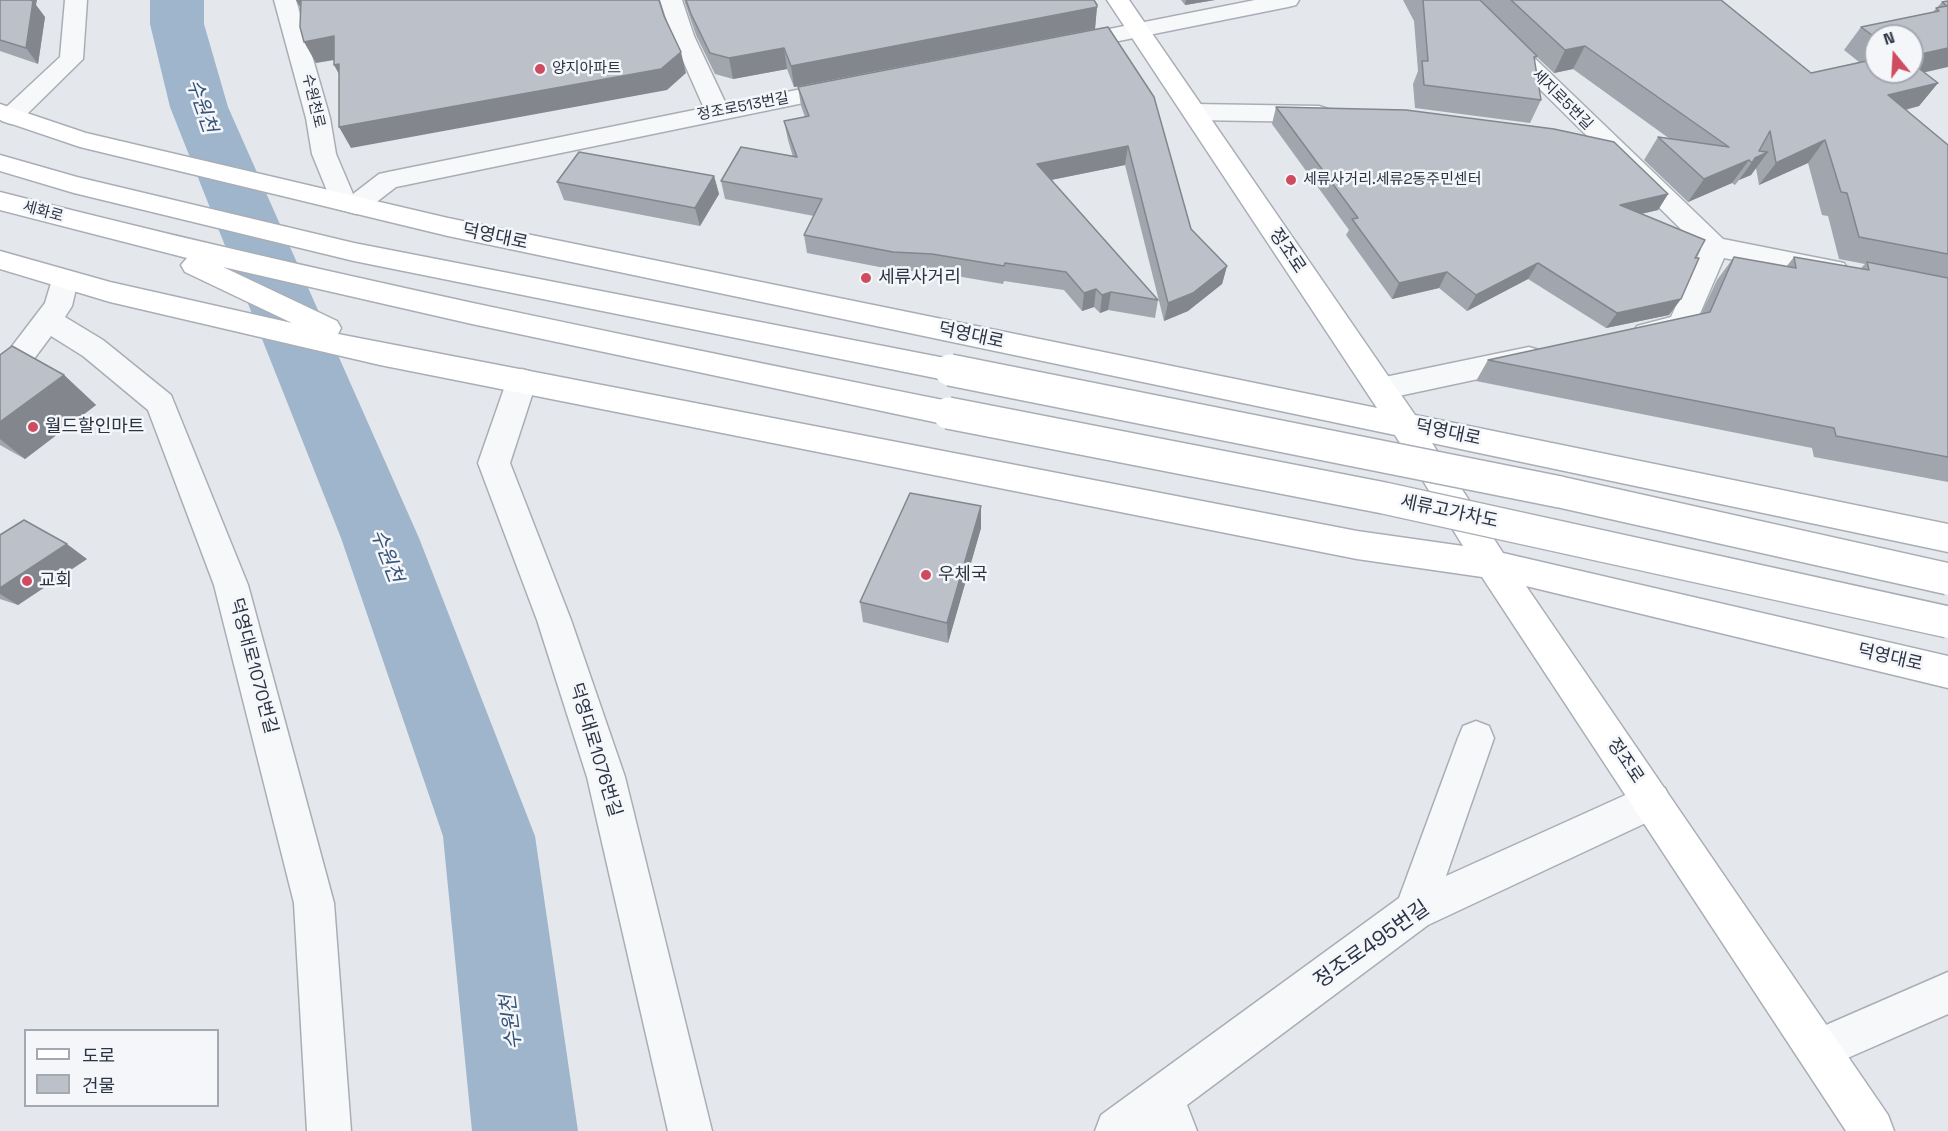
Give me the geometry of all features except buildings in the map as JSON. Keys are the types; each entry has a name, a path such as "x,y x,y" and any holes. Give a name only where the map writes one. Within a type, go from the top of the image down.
{"main road":[{"name":"정조로","path":"1118,0 1404,424 1492,564 1872,1131"},
{"path":"6,114 80,139 345,217 950,370 1560,492 1948,579"},
{"name":"세화로","path":"0,163 121,197 345,217"},
{"name":"세화로","path":"0,201 139,238"},
{"name":"덕영대로","path":"345,217 448,227 1948,538"},
{"path":"139,238 380,354"},
{"name":"세류고가차도","path":"139,238 374,293 948,413 1384,498 1948,621"},
{"name":"덕영대로","path":"0,260 110,292 380,354 1358,545 1492,564 1948,672"}],"street":[{"path":"6,114 71,59 76,0"},
{"name":"수원천로","path":"285,0 318,118 324,154 345,217"},
{"path":"671,0 683,36 718,112"},
{"path":"1045,49 1288,0"},
{"name":"세지로5번길","path":"1461,0 1715,247"},
{"name":"정조로513번길","path":"345,217 388,180 870,82"},
{"path":"1194,112 1343,115"},
{"name":"세지로5번길","path":"1568,140 1612,149"},
{"path":"1624,338 1682,325 1715,247 1855,274"},
{"path":"0,383 58,306 64,280"},
{"path":"0,344 48,320"},
{"name":"덕영대로1070번길","path":"48,320 93,348 160,403 231,585 314,903 329,1131"},
{"path":"1380,389 1554,353"},
{"name":"덕영대로1076번길","path":"522,380 508,413 494,463 554,620 606,777 690,1131"},
{"path":"1414,910 1476,738"},
{"name":"정조로495번길","path":"1117,1131 1169,1115 1414,910 1652,801"},
{"path":"1818,1050 1948,993"}],"waterway":[{"name":"수원천","path":"177,0 177,24 199,107 380,538 489,836 525,1131"}],"place":[{"name":"양지아파트","path":"540,69"},
{"name":"세류사거리.세류2동주민센터","path":"1291,180"},
{"name":"세류사거리","path":"866,278"},
{"name":"월드할인마트","path":"33,427"},
{"name":"우체국","path":"926,575"},
{"name":"교회","path":"27,581"}]}
